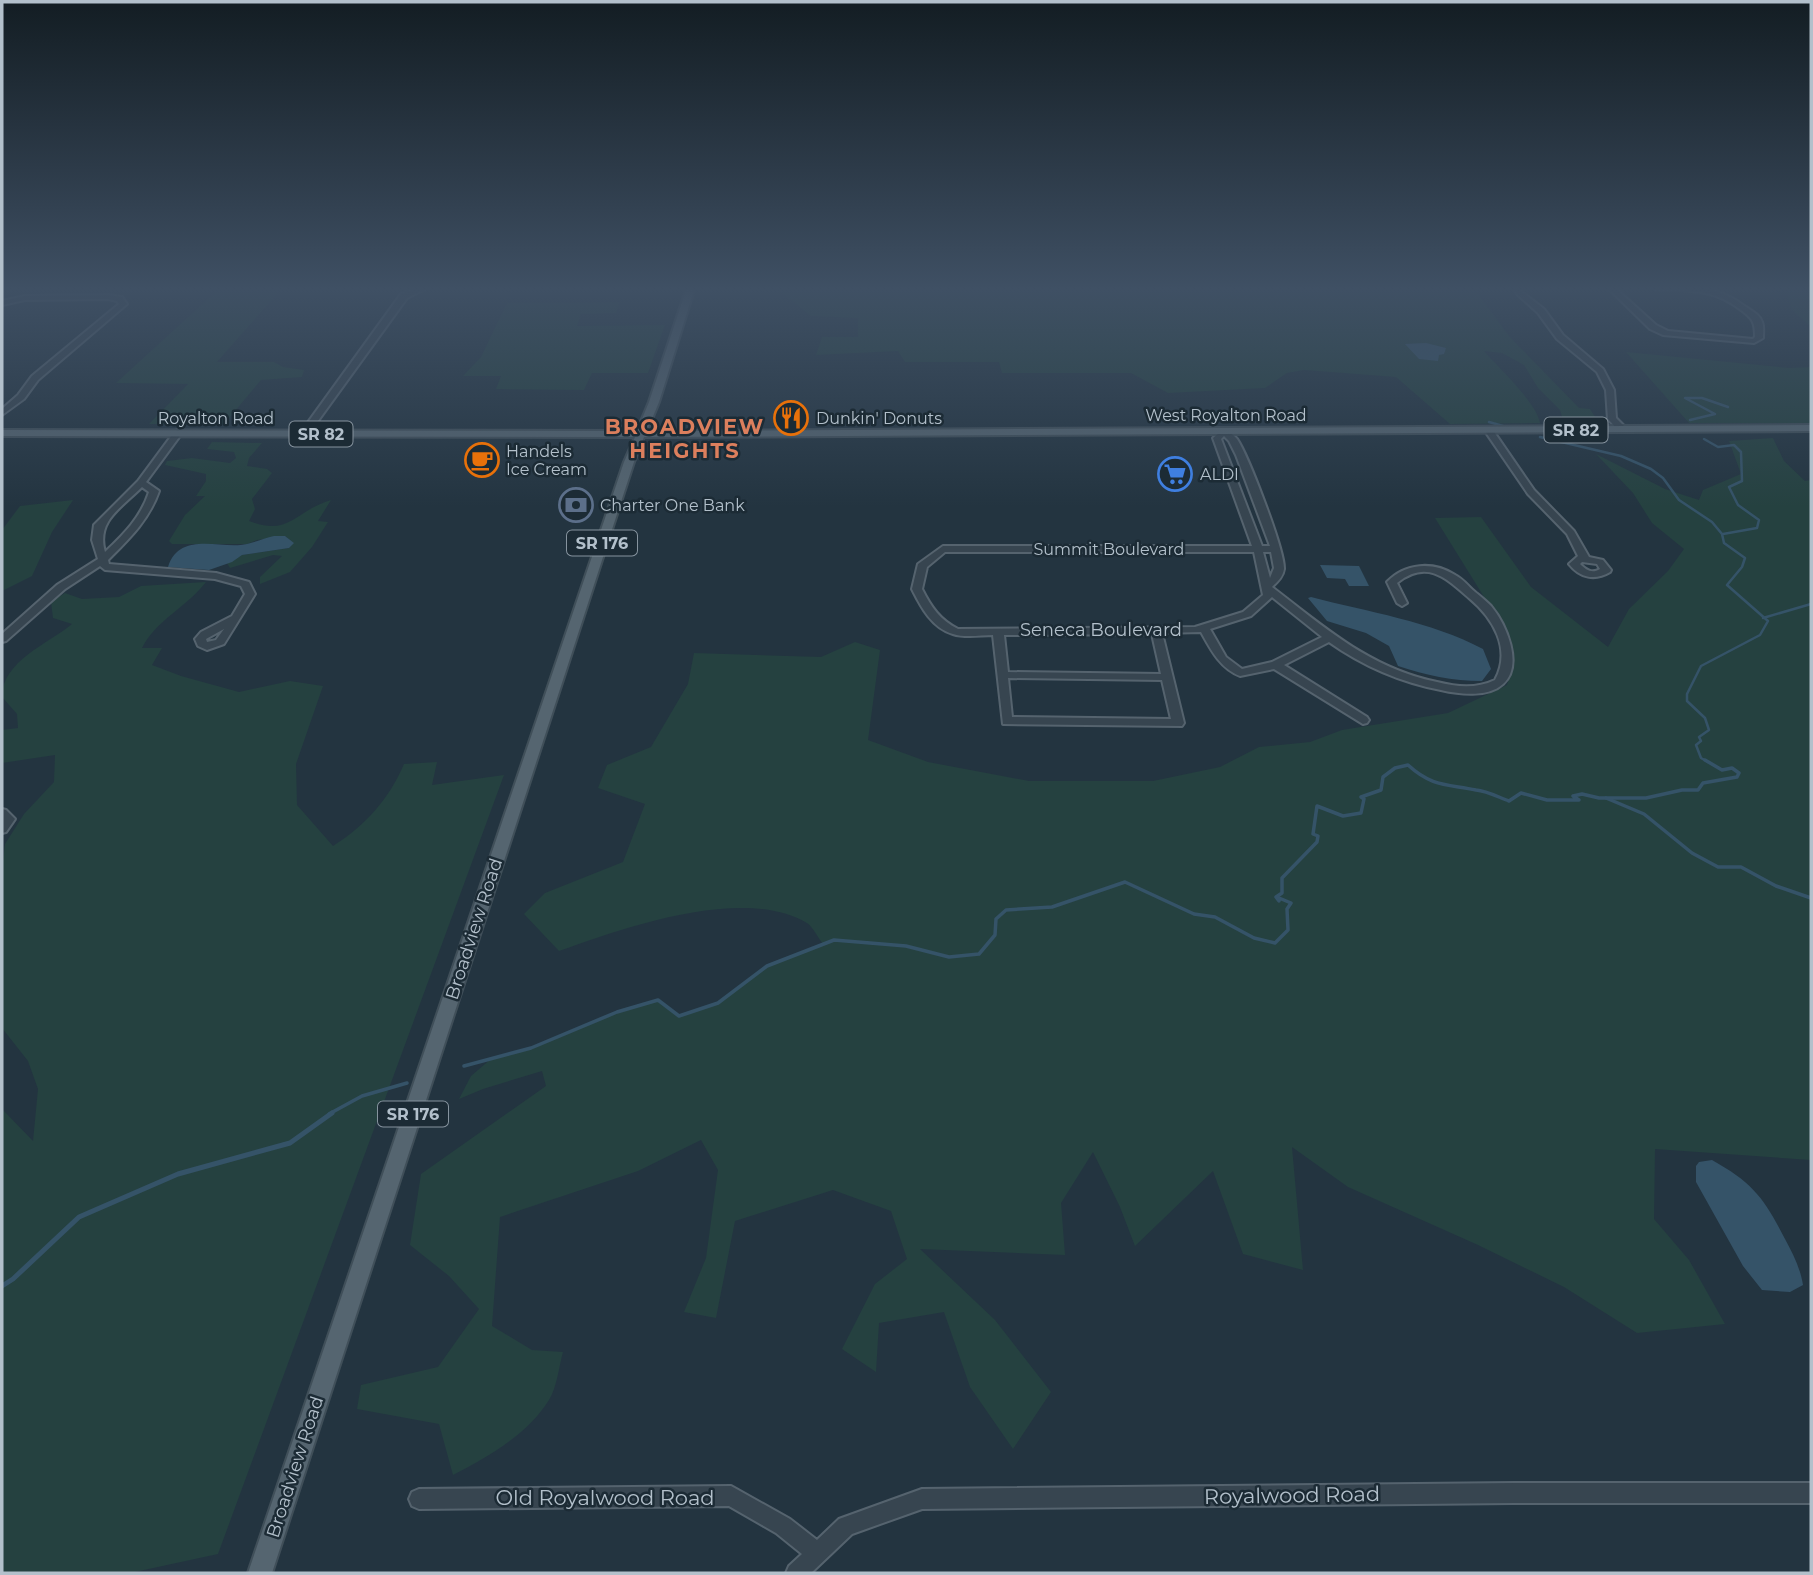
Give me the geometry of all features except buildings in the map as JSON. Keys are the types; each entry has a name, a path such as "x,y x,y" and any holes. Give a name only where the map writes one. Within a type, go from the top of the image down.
{"main road":[{"name":"Broadview Road","path":"260,1573 640,433 667,360"},
{"name":"West Royalton Road","path":"640,433 1811,428"},
{"name":"Royalton Road","path":"2,433 640,433"}],"street":[{"path":"2,413 56,360"},
{"path":"304,434 357,360"},
{"path":"1588,360 1600,371 1610,390 1612,419 1623,430"},
{"path":"1489,431 1531,492 1572,533 1584,558"},
{"path":"1224,432 1217,438 1258,550 1267,587 1360,658 1438,687 1466,690 1495,686 1499,682 1507,660 1498,625 1486,606 1457,578 1437,569 1407,570 1392,582 1402,603"},
{"name":"Seneca Boulevard","path":"956,632 1156,630 1203,627 1247,614 1268,596 1267,587 1276,577 1279,567 1240,455 1233,440 1224,432"},
{"path":"178,433 141,483 99,524 97,540 105,568 216,576 245,584 250,594 236,618"},
{"path":"2,639 61,587 103,560 125,538 152,500 154,491 141,483"},
{"name":"Summit Boulevard","path":"956,632 940,625 928,612 917,589 922,566 943,549 1275,550"},
{"path":"1203,627 1222,659 1240,673 1276,665 1330,637"},
{"path":"998,631 1007,721 1178,723 1156,630"},
{"path":"1276,665 1363,720"},
{"path":"1002,675 1167,677"},
{"path":"2,813 9,819 2,829"},
{"name":"Royalwood Road","path":"796,1573 846,1526 922,1499 1811,1493"},
{"name":"Old Royalwood Road","path":"419,1499 731,1496 783,1526 816,1552"}],"green space":[{"path":"141,360 274,362 283,367 304,370 302,377 261,380 224,424 149,424 188,384 116,383"},
{"path":"478,360 652,360 648,373 592,373 584,390 496,389 501,376 463,376"},
{"path":"1493,360 1532,405 1540,423 1450,424 1396,377 1304,370 1287,373 1265,388 1168,393 1131,373 1002,373 999,362 905,362"},
{"path":"1516,360 1533,360 1579,408 1590,409 1599,423 1564,423 1560,410 1538,388 1524,365"},
{"path":"1634,360 1713,360 1789,368 1811,367 1811,423 1689,423"},
{"path":"1773,438 1784,461 1805,481 1811,480 1811,1160 1655,1149 1654,1219 1689,1260 1725,1324 1637,1333 1564,1287 1348,1187 1292,1147 1303,1270 1243,1254 1213,1171 1135,1246 1120,1207 1093,1152 1061,1203 1065,1255 920,1249 995,1320 1051,1392 1013,1449 970,1387 944,1312 879,1323 876,1372 842,1349 875,1284 907,1259 891,1211 833,1190 735,1221 716,1318 684,1312 706,1258 718,1170 701,1140 638,1171 500,1217 492,1326 532,1350 563,1352 552,1395 519,1434 453,1475 439,1424 357,1409 361,1385 438,1367 479,1309 449,1276 410,1245 421,1174 546,1086 542,1071 459,1099 471,1076 492,1058 531,1048 617,1012 658,1000 679,1016 718,1003 767,966 823,944 807,923 781,912 750,908 683,914 559,951 524,914 545,893 623,862 645,804 598,788 607,765 651,747 688,684 694,653 821,657 855,642 880,650 868,740 928,762 1029,781 1153,781 1220,767 1259,747 1310,742 1342,730 1448,713 1507,685 1510,674 1507,634 1435,518 1481,517 1531,587 1608,647 1629,609 1668,571 1684,549 1652,523 1633,493 1596,454 1665,489 1699,500 1703,490 1741,474 1729,441"},
{"path":"212,442 262,443 249,458 247,466 267,469 272,473 252,499 255,509 249,521 274,526 283,524 331,500 318,521 328,522 312,547 290,572 260,584 260,577 282,556 273,555 230,568 227,563 242,555 289,548 293,543 285,536 247,544 172,544 169,541 185,515 205,496 196,496 206,481 206,474 165,465 167,461 192,458 230,463 236,458 234,452 207,449"},
{"path":"73,500 52,532 32,576 2,591 2,530 20,506"},
{"path":"206,582 155,629 142,648 162,648 152,665 239,692 290,681 323,686 296,764 297,805 333,846 356,829 384,800 404,764 437,762 432,785 504,775 218,1554 130,1573 2,1573 2,1109 33,1141 38,1089 28,1061 2,1028 2,869 5,844 24,814 54,782 55,755 2,763 2,730 18,728 17,714 2,697 4,684 18,663 28,654 72,624 53,618 51,602 65,593 82,599 119,597 141,586"}],"water":[{"path":"274,536 285,536 294,543 289,548 242,555 232,562 209,570 168,567 174,556 191,545 247,544"},
{"path":"1320,565 1359,566 1369,586 1349,586 1345,579 1327,578"},
{"path":"1308,598 1420,624 1463,639 1483,649 1491,669 1482,681 1471,681 1439,677 1398,666 1389,646 1366,633 1327,621"},
{"path":"1712,1160 1748,1184 1763,1202 1793,1255 1803,1285 1790,1292 1762,1290 1743,1266 1696,1182 1696,1166 1699,1162"}],"waterway":[{"path":"1690,420 1715,414 1685,398 1702,398 1728,407"},
{"path":"1489,422 1503,426"},
{"path":"1540,437 1621,456 1651,469 1663,478 1679,500 1712,522 1722,534 1724,543 1745,558 1742,567 1727,585 1764,618"},
{"path":"1704,439 1718,447 1734,445 1741,452 1742,481 1729,487 1738,505 1759,520 1757,528 1723,534"},
{"path":"1764,618 1811,604"},
{"path":"1708,762 1701,758 1696,745 1701,741 1699,737 1709,730 1705,718 1687,701 1687,694 1701,666 1760,635 1768,621 1764,618"},
{"path":"1606,798 1646,798 1682,790 1698,790 1703,783 1737,777 1739,773 1732,768 1722,770 1705,760"},
{"path":"464,1066 531,1048 617,1012 658,1000 679,1016 718,1003 767,966 834,940 906,946 949,957 979,954 995,935 996,919 1006,910 1052,907 1125,882 1194,914 1215,917 1254,938 1275,943 1288,930 1287,909 1291,903 1279,898 1279,901 1276,897 1282,893 1282,878 1317,842 1318,836 1313,834 1317,806 1343,816 1361,813 1364,799 1361,797 1381,790 1383,777 1395,768 1408,765 1432,781 1484,792 1509,801 1521,793 1547,800 1579,800 1573,796 1582,794 1606,798"},
{"path":"1606,798 1644,814 1692,853 1718,867 1741,867 1776,886 1811,898"},
{"path":"329,1114 362,1096 407,1083"},
{"path":"2,1286 13,1279 79,1217 178,1174 290,1143 332,1113"}],"place":[{"name":"Dunkin' Donuts","path":"791,418"},
{"name":"Handels Ice Cream","path":"482,460"},
{"name":"ALDI","path":"1175,474"},
{"name":"Charter One Bank","path":"576,505"}],"district":[{"name":"BROADVIEW HEIGHTS","path":"685,438"}]}
